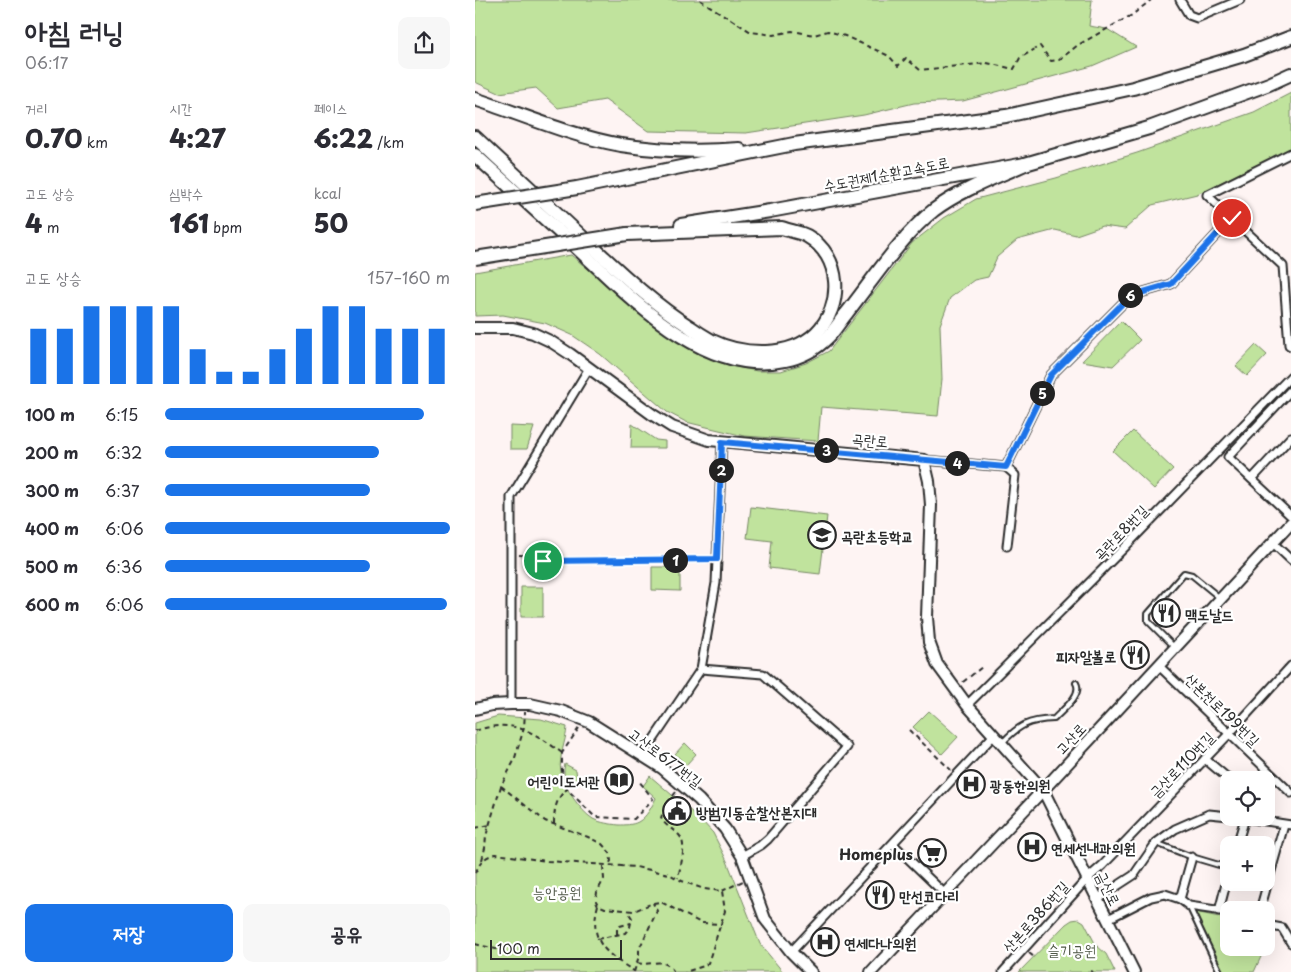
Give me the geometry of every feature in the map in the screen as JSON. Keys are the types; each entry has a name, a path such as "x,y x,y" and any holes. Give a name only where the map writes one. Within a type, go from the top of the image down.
{"highway":[{"path":"475,99 572,132 621,145 673,151 728,150 794,144 1006,116 1133,88 1244,55 1291,38"},
{"name":"수도권제1순환고속도로","path":"475,258 770,211 1025,164 1149,128 1269,84 1291,74"},
{"path":"475,137 635,286 675,317 713,341 735,348 774,352 794,347 815,334 827,320 836,289 835,272 829,256 818,243 805,235 782,228 627,234"},
{"path":"475,204 577,188 794,144"},
{"path":"475,154 628,295 673,331 689,341 731,358 774,363 795,358 813,350 828,338 898,248 934,210 972,188 1025,164"}],"street":[{"path":"1180,0 1189,15 1197,18 1240,0"},
{"path":"1291,153 1207,195 1283,266 1289,345 1291,346"},
{"path":"1006,467 1051,375 1130,296 1171,284 1232,218"},
{"name":"곡란로","path":"475,328 513,328 533,333 550,341 618,391 672,427 709,440 924,460"},
{"path":"511,704 511,497 589,368"},
{"name":"곡란로8번길","path":"967,705 1125,547 1291,376"},
{"path":"1291,390 1228,458 1291,516"},
{"path":"1252,480 1291,437"},
{"path":"643,756 701,669 715,592 722,442"},
{"path":"1007,546 1015,475 1006,467 924,460 929,481 931,505 927,617 929,642 937,664 967,705 1043,790"},
{"name":"고산로","path":"871,972 1291,523"},
{"path":"1273,543 1291,560"},
{"name":"산본천로199번길","path":"1159,666 1269,771"},
{"name":"금산로110번길","path":"1087,879 1110,858 1229,734 1291,666"},
{"path":"701,669 763,674 847,747 768,838 761,845 742,856"},
{"name":"고산로677번길","path":"475,708 492,705 525,704 561,711 584,720 643,756 681,784 717,818 742,856 765,919 791,952 811,972"},
{"path":"791,952 994,735"},
{"path":"1205,759 1220,772"},
{"name":"산본천로199번길","path":"1275,777 1291,793"},
{"name":"금산로","path":"1043,790 1134,972"},
{"path":"1097,899 1134,875 1156,842 1175,829 1209,814 1220,815"},
{"path":"1275,823 1288,825 1275,858"},
{"path":"893,844 945,894"},
{"path":"1180,899 1192,857"},
{"name":"산본로386번길","path":"1003,972 1087,879"},
{"path":"1107,919 1151,897 1165,894 1180,899 1189,906 1219,911 1224,891"},
{"path":"1275,927 1281,928 1291,943"}],"lane":[{"path":"1175,648 1147,618 1148,614 1184,573 1192,575 1220,598"},
{"path":"1001,743 1016,729 1037,720 1054,719 1077,694 1078,687 1076,683"},
{"path":"1156,842 1192,857 1220,865"},
{"path":"1189,906 1220,972"}],"path":[{"path":"700,0 751,32 773,35 792,31 814,35 828,32 845,36 889,56 898,66 906,58 920,70 987,63 1014,69 1021,58 1039,46 1051,62 1059,60 1078,45 1132,15 1151,0"},
{"path":"511,555 533,556 543,561 717,559"},
{"path":"955,689 982,667"},
{"path":"475,873 482,860 486,836 491,825 501,786 514,761 524,728 525,704"},
{"path":"584,720 562,752 562,771 567,789 595,817 634,819 653,799 639,781"},
{"path":"475,731 500,726 524,728 562,752"},
{"path":"909,730 957,775"},
{"path":"678,878 684,843 679,835 665,825 661,818 665,806 681,784"},
{"path":"501,786 545,820 602,844 610,853 611,861 608,866"},
{"path":"555,824 554,810 560,796 567,789"},
{"path":"475,828 491,825"},
{"path":"482,860 496,854 547,861 637,867 669,874 704,889 723,891 750,878"},
{"path":"603,866 605,879 596,895 598,905 595,916 597,939 609,954 634,972 639,949 657,911 653,903"},
{"path":"685,972 704,966 708,962 725,910 723,891"},
{"path":"598,905 612,910 628,912 661,902 701,923 722,924"},
{"path":"597,939 625,933 630,927 632,918 628,912"},
{"path":"617,934 617,929 631,923"},
{"path":"475,944 500,950"},
{"path":"637,963 643,965 659,962 671,967 674,972"}],"green space":[{"path":"475,0 1092,0 1089,26 1107,29 1136,47 1092,66 963,101 914,103 864,115 746,133 648,131 605,100 558,108 536,88 499,93 475,82"},
{"path":"1291,93 1291,148 1197,194 1152,205 1125,229 1102,226 1076,235 1055,230 1017,240 997,257 988,277 974,280 950,298 940,325 942,379 938,416 821,407 818,441 744,436 686,422 667,412 600,354 572,335 545,323 503,315 475,316 475,272 571,255 666,333 700,355 731,366 757,371 781,371 806,363 829,351 912,243 944,218 976,199 1056,178 1137,153 1254,112"},
{"path":"1121,321 1140,340 1113,366 1082,361"},
{"path":"1256,345 1267,355 1247,376 1236,366"},
{"path":"632,424 656,440 665,441 665,448 631,448"},
{"path":"510,426 534,427 527,449 510,449"},
{"path":"1133,431 1173,469 1154,489 1113,451"},
{"path":"751,507 827,516 820,574 769,568 772,541 747,538"},
{"path":"652,567 680,567 680,591 652,590"},
{"path":"521,587 543,587 543,617 521,617"},
{"path":"929,711 958,737 942,754 913,727"},
{"name":"능안공원","path":"498,716 541,719 567,727 560,766 561,772 565,785 573,798 593,819 619,825 633,824 641,820 649,811 656,798 643,786 650,776 701,820 713,833 727,861 760,944 783,972 475,972 475,723"},
{"path":"685,743 696,754 686,765 675,754"},
{"path":"565,764 576,770 577,778 572,784 568,785 564,774"},
{"path":"1195,912 1220,917 1220,956 1261,956 1254,972 1224,972"},
{"name":"슬기공원","path":"1079,919 1084,922 1096,945 1106,954 1115,972 1019,972 1066,924 1072,920"}],"place":[{"name":"곡란초등학교","path":"822,535"},
{"name":"맥도날드","path":"1166,613"},
{"name":"피자알볼로","path":"1135,655"},
{"name":"어린이도서관","path":"619,780"},
{"name":"광동한의원","path":"971,784"},
{"name":"방범기동순찰산본지대","path":"677,811"},
{"name":"연세선내과의원","path":"1032,847"},
{"name":"Homeplus","path":"932,853"},
{"name":"만선코다리","path":"880,895"},
{"name":"연세다나의원","path":"825,942"}],"route":[{"path":"543,561 717,559 722,442 1006,467 1051,375 1130,296 1171,284 1232,218"}]}
